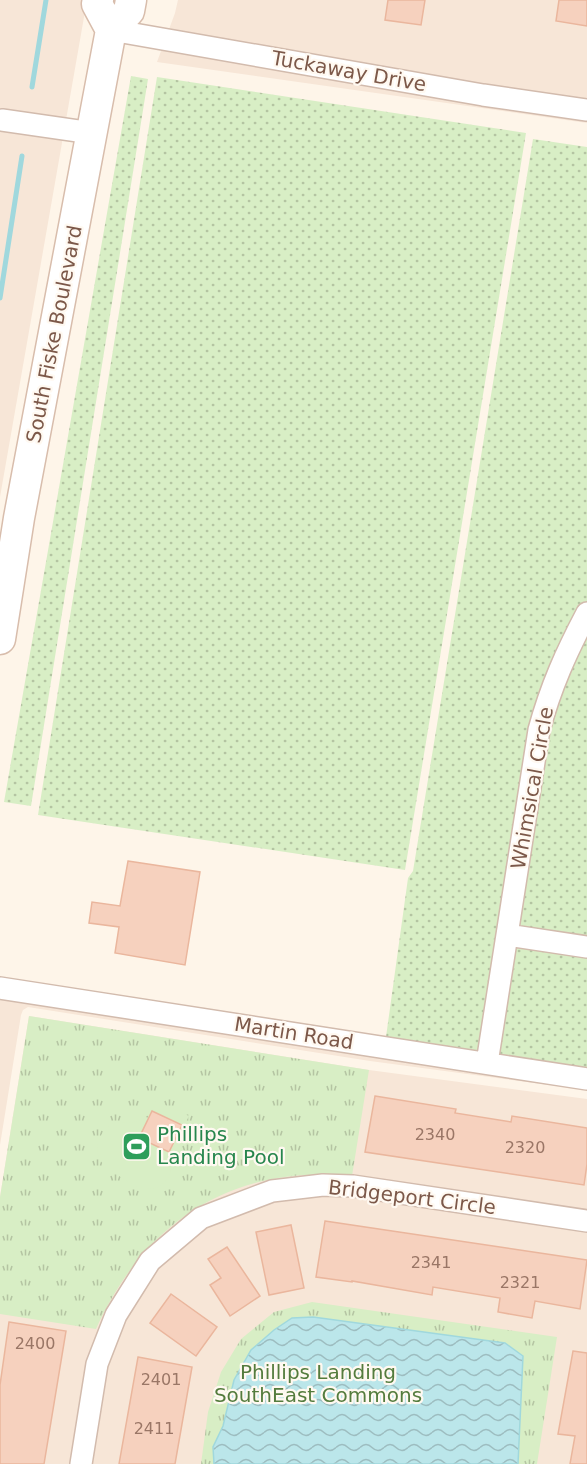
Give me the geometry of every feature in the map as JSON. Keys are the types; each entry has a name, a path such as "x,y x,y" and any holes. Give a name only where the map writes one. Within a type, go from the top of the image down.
{"main road":[{"path":"98,0 97,4 111,30"},
{"name":"South Fiske Boulevard","path":"0,639 10,517 92,133 111,30 129,11 131,0"}],"street":[{"name":"Tuckaway Drive","path":"111,30 483,95 587,110"},
{"path":"1,118 92,133"},
{"name":"Whimsical Circle","path":"487,1063 539,730 562,660 587,613"},
{"path":"507,934 587,946"},
{"name":"Martin Road","path":"0,988 587,1079"},
{"name":"Bridgeport Circle","path":"81,1464 98,1364 116,1315 150,1261 201,1218 272,1191 323,1185 353,1186 587,1221"}],"shaded area":[{"path":"0,0 87,0 0,497"},
{"path":"178,0 587,0 587,123 157,62"},
{"path":"0,998 587,1090 370,1061 28,1007 21,1015 0,1145"},
{"path":"29,1016 369,1070 587,1099 587,1464 0,1464 0,1197"}],"green space":[{"path":"131,76 148,79 31,806 4,802"},
{"path":"157,77 526,133 405,870 38,815"},
{"path":"533,139 587,147 587,1068 386,1037 408,878 413,871"},
{"path":"29,1016 369,1070 352,1176 309,1175 269,1180 231,1191 197,1208 167,1230 140,1258 116,1291 96,1329 0,1314 0,1197"},
{"name":"Phillips Landing Pool","path":"156,1101 189,1116 168,1158 171,1168 167,1179 154,1188 140,1188 104,1165 97,1150 104,1130 118,1122 126,1123 149,1117"},
{"name":"Phillips Landing SouthEast Commons","path":"312,1302 557,1337 537,1464 201,1464 208,1412 221,1372 241,1339 274,1312"}],"water":[{"name":"Phillips Landing SouthEast Commons","path":"313,1317 505,1343 523,1356 518,1464 214,1464 213,1447 223,1426 234,1380 251,1350 292,1318"}],"building":[{"path":"388,0 425,0 421,25 385,20"},
{"path":"559,0 587,0 587,26 556,21"},
{"path":"128,861 200,872 185,965 115,953 119,927 89,923 92,902 120,906"},
{"path":"375,1096 456,1109 455,1113 511,1122 512,1116 587,1128 587,1164 584,1185 365,1152"},
{"path":"152,1111 182,1125 169,1152 139,1138"},
{"path":"325,1221 587,1260 580,1309 535,1301 532,1318 498,1312 500,1298 433,1287 432,1295 316,1277"},
{"path":"291,1225 304,1288 269,1295 256,1232"},
{"path":"227,1247 260,1296 230,1316 210,1285 221,1278 208,1259"},
{"path":"171,1294 217,1327 196,1356 150,1323"},
{"path":"9,1322 66,1331 44,1464 0,1464 0,1385"},
{"path":"573,1351 587,1353 587,1464 570,1464 575,1436 558,1434"},
{"path":"138,1357 192,1367 175,1464 119,1464"}],"waterway":[{"path":"32,87 46,0"},
{"path":"0,298 22,156"}],"place":[{"name":"Phillips Landing Pool","path":"136,1146"}]}
